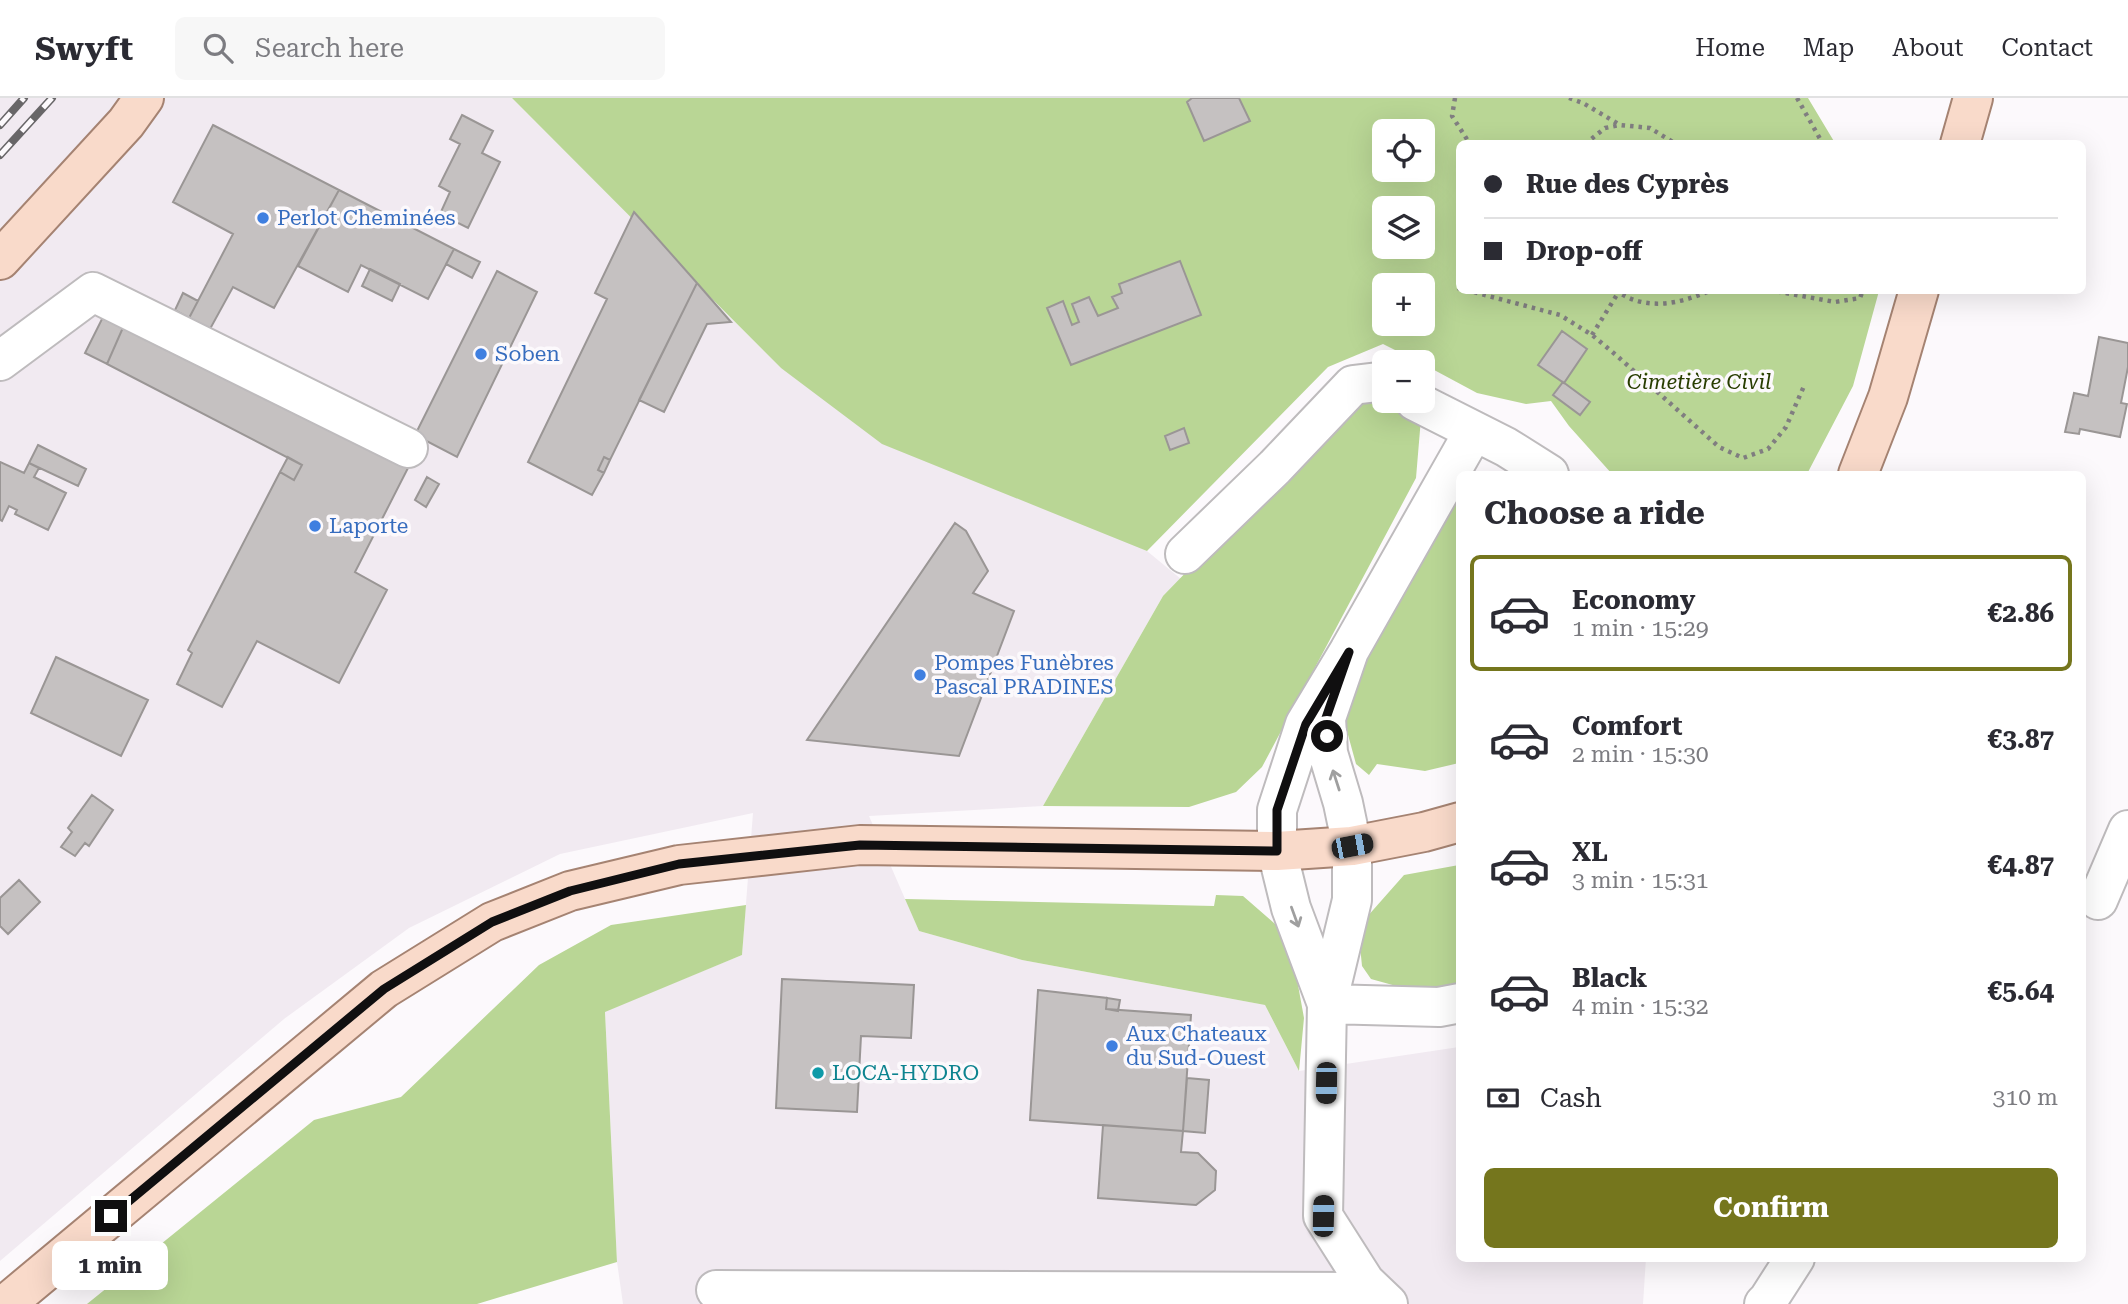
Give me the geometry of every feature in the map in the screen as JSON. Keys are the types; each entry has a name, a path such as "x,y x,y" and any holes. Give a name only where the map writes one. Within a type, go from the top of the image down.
{"main road":[{"path":"0,260 126,123 144,98"},
{"path":"1962,140 1973,98"},
{"path":"1859,471 1888,397 1918,294"},
{"path":"6,1304 384,989 492,922 570,891 679,864 860,845 1277,851 1352,846 1456,823"}],"street":[{"path":"0,361 93,292 408,448"},
{"path":"1185,554 1275,467 1353,384 1372,382"},
{"path":"1435,411 1506,447 1544,471"},
{"path":"1327,1004 1291,908 1277,851 1277,810 1306,724 1474,431"},
{"path":"1349,652 1326,718 1328,753 1352,846 1352,900 1327,1004 1323,1216 1365,1282 1382,1298"},
{"path":"2090,905 2128,830"},
{"path":"2090,905 2128,877"},
{"path":"1327,1004 1438,1007 1456,1004"},
{"path":"1764,1304 1792,1262"},
{"path":"716,1290 1382,1298"}],"path":[{"path":"1455,98 1452,116 1467,140"},
{"path":"1569,98 1583,103 1620,125"},
{"path":"1797,98 1821,140"},
{"path":"1590,140 1605,128 1620,125 1650,128 1670,140"},
{"path":"1481,294 1560,315 1591,335 1718,447 1743,458 1768,449 1786,427 1804,386"},
{"path":"1591,335 1616,294"},
{"path":"1621,294 1648,306 1690,300 1703,294"},
{"path":"1791,294 1835,302 1860,298 1862,294"}],"shaded area":[{"path":"0,98 512,98 781,368 1147,551 1181,579 1163,596 1043,806 869,816 919,931 1022,960 1265,1005 1299,1071 1456,1047 1456,1262 1646,1262 1643,1304 623,1304 617,1262 605,1011 742,955 753,813 560,854 409,928 284,1019 0,1261"}],"green space":[{"name":"Cimetière Civil","path":"512,98 1808,98 1833,140 1456,140 1456,294 1878,294 1853,386 1809,471 1609,471 1569,426 1551,401 1526,404 1477,393 1435,370 1435,350 1395,350 1383,344 1328,367 1147,551 882,444 781,368"},
{"path":"1358,402 1372,402 1372,413 1415,413 1421,418 1416,478 1262,767 1236,792 1189,807 1043,806 1163,596 1327,427"},
{"path":"1456,503 1456,764 1425,771 1377,764 1369,775 1356,764 1342,713 1363,662"},
{"path":"1456,866 1456,989 1425,994 1371,979 1362,966 1360,946 1366,918 1404,875"},
{"path":"1216,895 1243,896 1282,930 1294,963 1304,1018 1299,1071 1265,1005 1022,960 919,931 905,899 1214,906"},
{"path":"746,905 742,955 605,1012 617,1262 477,1304 87,1304 314,1120 401,1097 539,965 611,925"}],"building":[{"path":"1192,98 1239,98 1250,121 1204,141 1187,102"},
{"path":"462,115 493,131 482,153 500,162 468,228 440,214 450,192 439,186 460,144 450,139"},
{"name":"Perlot Cheminées","path":"213,125 339,190 274,308 233,287 210,329 189,318 233,234 173,202"},
{"path":"339,190 454,249 428,299 361,265 348,292 298,266"},
{"path":"634,212 697,283 610,460 604,457 598,470 604,473 592,495 528,462 607,299 595,293"},
{"path":"454,249 480,262 472,278 446,264"},
{"path":"1180,261 1201,315 1071,365 1047,308 1063,301 1072,325 1079,322 1072,304 1089,297 1098,316 1118,308 1112,297 1122,293 1119,284"},
{"path":"370,269 400,284 392,301 362,286"},
{"name":"Soben","path":"497,271 537,292 457,457 415,435"},
{"path":"697,283 731,322 707,324 664,412 639,400"},
{"path":"183,293 198,301 189,318 175,310"},
{"path":"105,313 125,323 107,364 85,353"},
{"name":"Laporte","path":"125,323 408,468 355,572 387,590 339,683 257,641 222,707 177,684 192,653 188,650 280,472 294,480 302,465 107,364"},
{"path":"1562,331 1587,349 1564,383 1538,365"},
{"path":"2099,337 2128,343 2128,367 2121,403 2127,404 2120,437 2080,429 2079,434 2065,432 2074,393 2088,396"},
{"path":"1563,382 1590,402 1580,415 1553,395"},
{"path":"1184,428 1189,443 1170,450 1165,436"},
{"path":"38,445 86,469 78,486 29,463"},
{"path":"288,457 302,465 294,480 280,472"},
{"path":"604,457 610,460 604,473 598,470"},
{"path":"0,462 24,473 29,463 39,468 34,477 66,493 48,530 15,514 17,510 9,506 2,521 0,520"},
{"path":"427,477 439,484 426,507 415,500"},
{"name":"Pompes Funèbres Pascal PRADINES","path":"955,523 966,531 988,571 973,593 1014,611 959,756 807,740"},
{"path":"56,657 148,700 121,756 31,713"},
{"path":"92,795 113,810 89,846 85,843 75,856 61,847 72,832 68,828"},
{"path":"19,880 40,902 8,934 0,926 0,898"},
{"name":"LOCA-HYDRO","path":"782,979 914,985 911,1038 861,1036 857,1112 776,1108"},
{"name":"Aux Chateaux du Sud-Ouest","path":"1038,990 1107,998 1106,1009 1191,1015 1183,1131 1030,1120"},
{"path":"1107,998 1120,1000 1118,1011 1106,1009"},
{"path":"1187,1078 1209,1080 1205,1133 1183,1131"},
{"path":"1103,1125 1183,1131 1181,1152 1198,1153 1216,1171 1215,1190 1196,1205 1098,1198"}],"railway":[{"path":"0,125 24,98"},
{"path":"0,155 52,98"}],"place":[{"name":"Perlot Cheminées","path":"263,218"},
{"name":"Soben","path":"481,354"},
{"name":"Laporte","path":"315,526"},
{"name":"Pompes Funèbres Pascal PRADINES","path":"920,675"},
{"name":"Aux Chateaux du Sud-Ouest","path":"1112,1046"},
{"name":"LOCA-HYDRO","path":"818,1073"}],"route":[{"path":"111,1216 384,989 492,922 570,891 679,864 860,845 1277,851 1277,810 1306,724 1349,652 1326,718 1327,736"}]}
